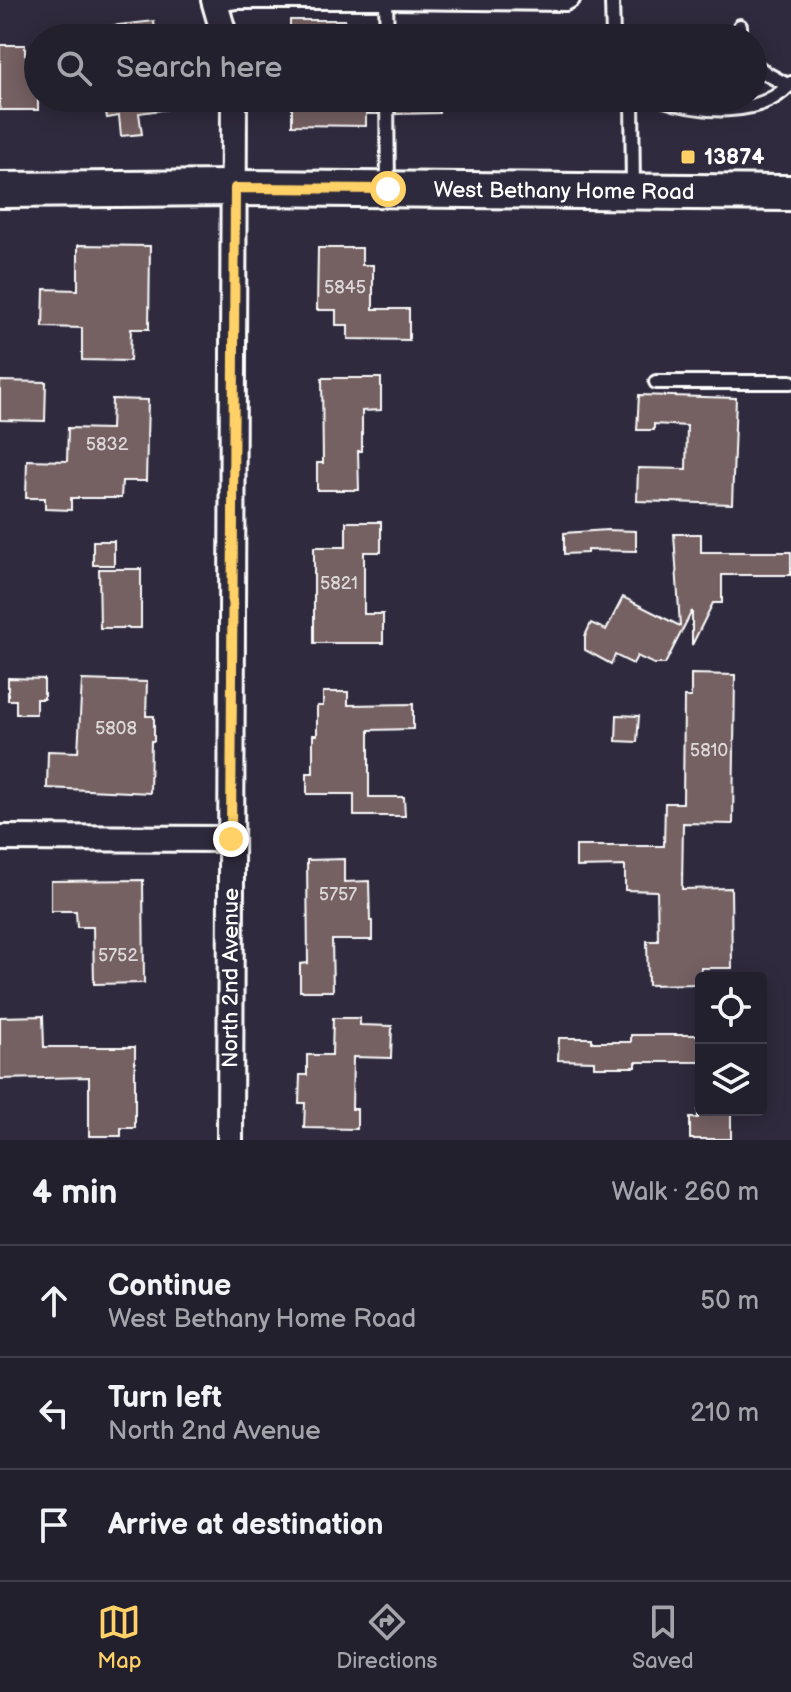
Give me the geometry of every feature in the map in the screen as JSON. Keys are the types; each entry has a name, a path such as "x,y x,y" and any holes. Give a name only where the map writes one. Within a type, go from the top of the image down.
{"main road":[{"name":"West Bethany Home Road","path":"0,190 235,188 791,193"}],"street":[{"path":"215,3 221,24"},
{"name":"North 2nd Avenue","path":"230,1140 234,112"},
{"path":"0,838 231,839"}],"lane":[{"path":"215,3 566,4 573,0"},
{"path":"612,0 613,24"},
{"path":"386,2 387,24"},
{"path":"767,74 790,84 780,94 767,100"},
{"path":"387,112 388,189"},
{"path":"632,112 633,191"},
{"path":"656,382 791,382"}],"building":[{"path":"290,20 345,20 345,24 290,24"},
{"path":"0,45 24,45 24,110 0,110"},
{"path":"106,112 147,112 139,113 142,134 121,136 119,116 107,118"},
{"path":"292,112 378,112 366,114 366,126 292,125"},
{"path":"396,112 439,112 439,113"},
{"path":"78,245 150,246 149,329 131,329 130,361 82,360 82,328 43,327 44,289 78,290"},
{"path":"318,248 362,248 362,265 373,265 373,309 409,309 409,340 348,339 348,325 336,325 336,310 317,310"},
{"path":"322,378 381,378 381,410 362,411 362,451 358,451 359,490 317,490 317,463 323,463"},
{"path":"0,381 46,382 45,421 0,420"},
{"path":"639,395 736,398 732,504 637,501 638,468 686,469 687,426 654,424 654,430 637,430"},
{"path":"112,399 148,400 146,481 122,481 121,498 71,498 71,510 45,509 45,498 26,498 27,460 67,461 68,428 111,429"},
{"path":"346,522 381,522 381,552 364,552 364,614 383,614 383,643 314,643 314,547 346,547"},
{"path":"636,531 636,551 587,550 587,553 564,554 564,533"},
{"path":"674,534 701,534 701,552 791,552 791,575 722,575 722,603 713,603 692,645 692,611 665,664 654,664 637,656 633,664 615,655 611,664 585,650 585,636 591,623 606,630 623,597 680,626"},
{"path":"93,541 114,541 114,565 93,565"},
{"path":"99,569 141,569 141,628 100,628"},
{"path":"691,674 735,675 733,824 683,823 682,889 731,888 732,968 701,968 701,972 695,972 695,984 648,985 647,941 658,941 657,891 625,890 625,866 576,867 576,846 664,846 665,803 683,803 684,697 691,697"},
{"path":"8,678 44,679 44,699 36,699 36,714 16,714 16,700 8,700"},
{"path":"82,680 147,682 146,716 154,716 150,793 47,788 48,751 78,752"},
{"path":"323,692 348,692 348,705 413,704 413,729 369,730 369,797 404,797 405,816 354,816 354,794 307,794 307,773 313,773 317,706 323,706"},
{"path":"617,715 639,716 637,742 616,741"},
{"path":"344,859 344,882 369,881 372,940 332,940 333,991 300,991 300,964 308,963 307,860"},
{"path":"143,880 144,983 94,984 93,927 77,927 76,911 51,911 51,881"},
{"path":"43,1016 44,1047 135,1047 135,1128 121,1128 121,1136 89,1136 89,1077 0,1079 0,1017"},
{"path":"333,1018 360,1018 360,1025 392,1026 391,1058 353,1057 352,1109 357,1109 357,1129 304,1128 305,1103 299,1103 300,1075 307,1075 307,1055 332,1055"},
{"path":"631,1035 695,1035 695,1062 636,1062 636,1067 594,1067 594,1061 558,1060 559,1038 631,1042"},
{"path":"731,1116 731,1139 690,1139 690,1118"}],"place":[{"name":"13874","path":"688,157"}],"route":[{"path":"231,839 235,188 388,189"}]}
